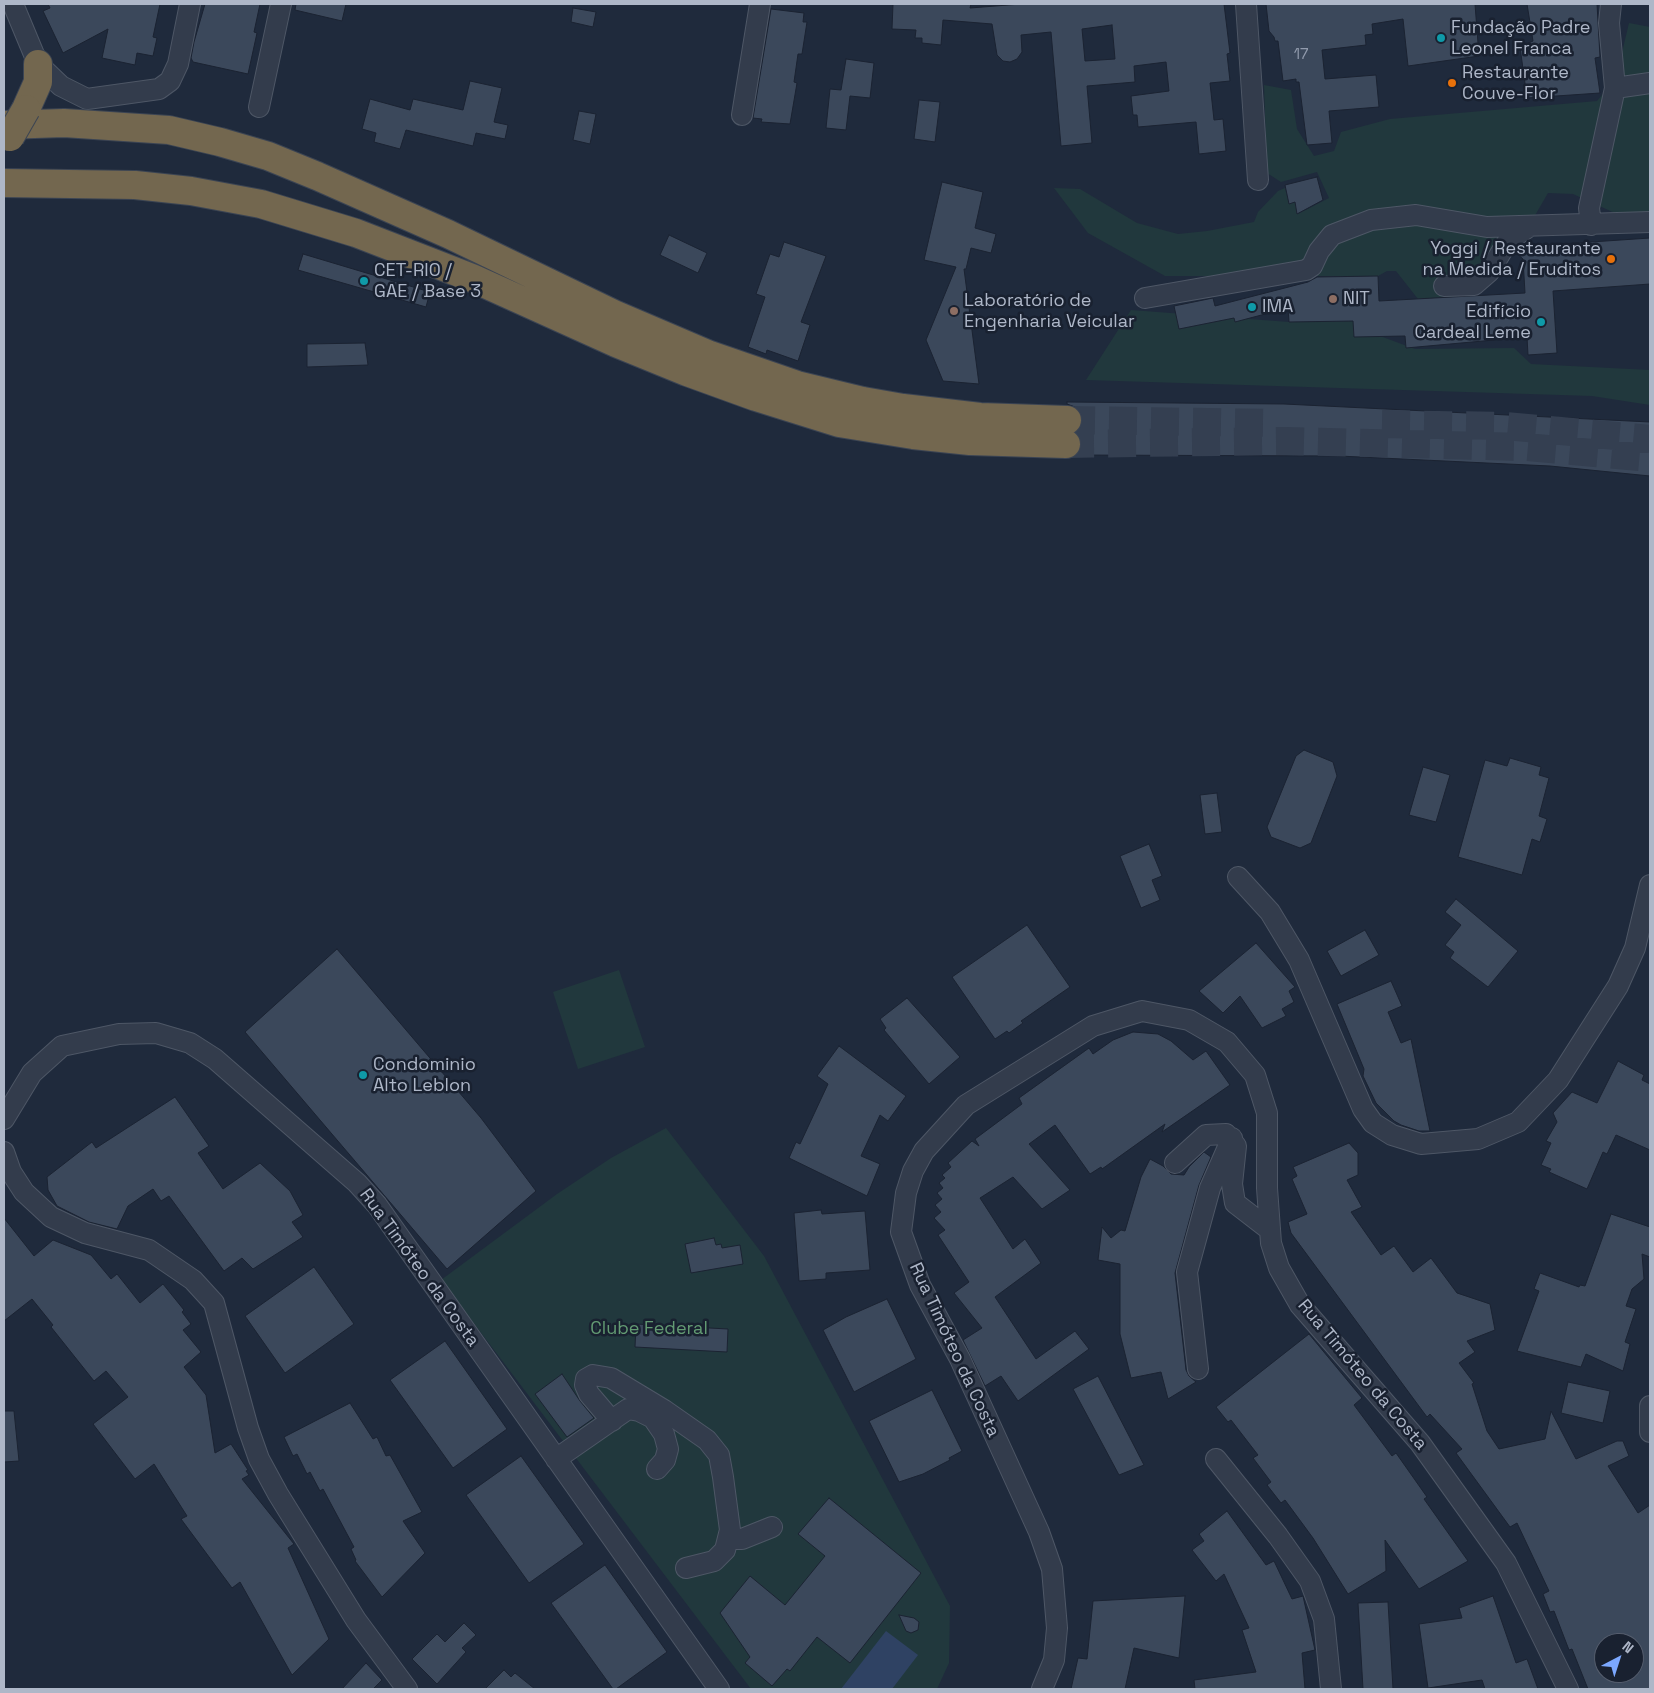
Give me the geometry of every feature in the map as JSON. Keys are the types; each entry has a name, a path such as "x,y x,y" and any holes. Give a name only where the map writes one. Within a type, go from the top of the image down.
{"highway":[{"path":"6,135 26,109 38,82 38,64"},
{"path":"4,183 135,185 192,192 261,204 356,233 472,278 616,343 687,372 756,397 839,423 913,435 970,441 1067,432 980,417 903,408 863,401 797,385 710,355 614,314 448,234 317,176 268,156 220,142 168,130 64,123 6,135"}],"street":[{"path":"12,4 38,64 61,86 87,99 159,89 170,81 178,64 190,4"},
{"path":"259,107 281,4"},
{"path":"742,115 760,4"},
{"path":"1246,4 1258,180"},
{"path":"1591,225 1589,208 1615,88 1609,22 1611,4"},
{"path":"1615,88 1650,83"},
{"path":"1145,298 1306,270 1312,266 1319,251 1332,235 1371,220 1416,215 1487,228 1650,222"},
{"path":"1444,286 1474,284 1489,272 1508,242 1530,226"},
{"path":"1238,877 1270,912 1299,960 1368,1116 1373,1123 1392,1135 1421,1144 1478,1139 1518,1122 1558,1080 1618,986 1635,948 1650,885"},
{"name":"Rua Timóteo da Costa","path":"1042,1689 1054,1660 1057,1628 1052,1568 1039,1532 960,1359 920,1286 900,1232 906,1192 913,1171 924,1151 966,1105 1094,1026 1142,1011 1189,1020 1227,1042 1255,1075 1267,1113 1267,1188 1270,1230 1279,1268 1300,1305 1420,1443 1506,1563 1568,1689"},
{"name":"Rua Timóteo da Costa","path":"4,1119 32,1074 62,1046 119,1034 156,1033 190,1043 214,1059 357,1183 377,1205 720,1689"},
{"path":"1175,1162 1206,1135 1218,1133 1226,1134 1232,1138 1236,1146 1232,1184 1235,1203 1270,1230"},
{"path":"1198,1369 1187,1272 1210,1188 1232,1138"},
{"path":"4,1152 11,1172 24,1192 51,1217 86,1233 149,1250 193,1280 214,1303 231,1369 259,1459 278,1494 356,1620 407,1689"},
{"path":"1210,1188 1234,1198"},
{"path":"612,1421 585,1385 586,1379 593,1375 611,1378 659,1414 707,1440 719,1456 727,1501 729,1539 725,1550 714,1561 686,1568"},
{"path":"1650,1408 1650,1432"},
{"path":"556,1459 628,1410 659,1414"},
{"path":"657,1469 664,1460 668,1449 659,1414"},
{"path":"1216,1459 1278,1536 1310,1580 1324,1619 1331,1689"},
{"path":"729,1539 742,1539 772,1527"}],"green space":[{"path":"1629,23 1650,27 1650,217 1628,219 1573,194 1548,193 1530,224 1471,282 1467,296 1418,299 1396,271 1387,271 1378,276 1165,276 1088,233 1054,188 1080,189 1137,223 1178,234 1207,231 1254,222 1258,212 1278,191 1285,188 1289,203 1295,202 1298,214 1329,198 1317,172 1281,182 1267,173 1264,85 1291,90 1297,129 1314,156 1334,151 1341,132 1390,119 1597,101 1616,78"},
{"path":"1131,310 1289,322 1353,321 1380,336 1415,349 1514,348 1531,364 1650,370 1650,405 1592,396 1086,380"},
{"path":"619,970 645,1047 578,1069 553,992"},
{"name":"Clube Federal","path":"666,1128 764,1256 950,1606 949,1663 937,1689 751,1689 441,1280 557,1194 611,1158"}],"water":[{"path":"886,1631 918,1655 892,1689 841,1689"}],"building":[{"path":"48,4 160,4 153,37 157,38 153,56 137,53 135,65 102,58 108,29 63,53 43,11 50,8"},
{"path":"205,4 260,4 254,32 257,33 248,74 193,62 191,58 194,42"},
{"path":"296,4 346,4 342,21 295,10"},
{"path":"893,4 971,4 970,8 1021,4 1224,4 1230,53 1227,54 1230,81 1210,83 1214,120 1223,119 1226,151 1199,154 1196,122 1138,127 1137,115 1133,115 1131,96 1169,91 1166,62 1134,66 1135,82 1087,86 1092,143 1061,146 1051,32 1021,35 1022,52 1017,59 1010,62 1003,61 997,55 992,24 943,20 941,45 922,43 922,38 915,38 916,30 892,29","holes":["1112,25 1115,59 1085,61 1082,29"]},
{"path":"1266,4 1475,4 1479,56 1408,66 1403,19 1372,24 1373,34 1365,35 1366,45 1322,50 1325,79 1376,75 1379,107 1329,111 1332,143 1307,145 1299,82 1296,82 1296,79 1283,81 1278,41 1275,41 1269,31"},
{"path":"1527,4 1597,4 1600,57 1595,58 1600,93 1527,98 1520,47 1533,41"},
{"path":"573,8 596,12 593,27 571,22"},
{"path":"771,9 804,13 803,22 807,22 802,54 798,54 794,82 797,83 790,124 761,122 762,119 753,118"},
{"path":"846,59 874,63 870,98 850,96 846,130 826,128 830,89 841,90"},
{"path":"470,81 502,88 494,122 508,125 505,139 476,133 473,146 406,130 400,149 374,142 376,133 362,129 370,99 410,110 413,99 463,110"},
{"path":"919,100 940,102 935,142 914,139"},
{"path":"579,111 596,114 590,144 573,140"},
{"path":"1317,177 1323,200 1297,214 1295,202 1289,204 1285,185"},
{"path":"942,182 983,192 975,228 996,234 991,253 971,248 966,269 964,269 979,384 943,381 926,340 956,267 924,260"},
{"path":"669,235 707,253 698,273 660,255"},
{"path":"1650,238 1650,284 1553,291 1557,353 1528,355 1527,337 1406,348 1405,336 1354,337 1353,321 1289,322 1288,308 1235,322 1234,318 1179,329 1174,306 1213,298 1215,306 1308,282 1317,277 1378,276 1379,301 1525,293 1523,259 1515,252 1529,241 1532,246"},
{"path":"784,242 826,256 801,322 810,325 798,361 767,350 766,354 748,347 765,297 756,294 770,254 779,257"},
{"name":"CET-RIO / GAE / Base 3","path":"303,254 430,292 426,307 298,270"},
{"path":"365,343 368,365 307,367 307,344"},
{"path":"1067,402 1284,404 1650,422 1650,476 1550,466 1339,456 1076,455 1082,444 1076,432 1083,420 1081,412 1067,404"},
{"path":"1304,750 1333,762 1337,776 1311,843 1300,848 1271,837 1267,827 1296,756"},
{"path":"1510,758 1541,767 1539,775 1549,778 1539,816 1547,819 1540,842 1532,839 1522,875 1458,857 1485,760 1507,766"},
{"path":"1423,767 1450,775 1436,822 1409,815"},
{"path":"1217,793 1222,832 1205,834 1200,795"},
{"path":"1149,844 1162,876 1152,880 1160,900 1141,908 1120,856"},
{"path":"1456,899 1518,951 1488,987 1450,958 1454,952 1445,945 1461,925 1445,912"},
{"path":"1027,925 1070,987 1021,1021 1023,1023 1009,1033 1007,1031 995,1039 952,977"},
{"path":"1365,930 1379,955 1341,976 1327,951"},
{"path":"1256,943 1295,987 1289,991 1294,1002 1282,1009 1286,1016 1262,1028 1240,996 1223,1013 1199,991"},
{"name":"Condominio Alto Leblon","path":"337,949 481,1118 536,1191 447,1269 245,1032"},
{"path":"1391,981 1402,1006 1388,1012 1401,1043 1411,1039 1430,1131 1419,1131 1401,1125 1394,1121 1376,1103 1363,1076 1364,1069 1337,1004"},
{"path":"907,998 960,1057 929,1084 884,1030 886,1028 880,1019"},
{"path":"1133,1032 1158,1034 1171,1041 1193,1060 1206,1051 1230,1085 1162,1132 1165,1124 1102,1169 1101,1167 1090,1174 1055,1125 1029,1144 1070,1190 1042,1209 1013,1177 980,1198 1013,1249 1025,1239 1041,1263 995,1297 1036,1359 1075,1331 1089,1349 1018,1401 1001,1376 985,1386 963,1340 982,1328 954,1293 969,1282 938,1235 945,1230 934,1218 941,1212 935,1205 942,1199 937,1193 943,1188 939,1183 945,1178 942,1175 951,1167 948,1163 972,1141 979,1146 975,1139 1022,1104 1019,1098 1089,1048 1093,1054 1113,1040"},
{"path":"839,1046 906,1096 888,1121 880,1115 861,1156 880,1164 867,1196 789,1158 796,1142 800,1144 828,1084 817,1076"},
{"path":"1618,1061 1644,1075 1642,1080 1650,1084 1650,1150 1616,1135 1607,1154 1603,1152 1587,1189 1549,1172 1551,1169 1541,1165 1551,1143 1546,1141 1557,1122 1553,1113 1572,1092 1597,1103"},
{"path":"175,1097 209,1146 198,1153 223,1189 260,1163 290,1191 303,1215 292,1222 303,1237 253,1269 242,1258 224,1271 169,1196 161,1201 153,1189 128,1206 117,1229 89,1222 57,1206 48,1190 47,1177 92,1142 96,1148"},
{"path":"1349,1143 1358,1153 1358,1175 1347,1180 1362,1207 1351,1212 1381,1255 1394,1246 1413,1272 1431,1258 1457,1293 1490,1304 1495,1330 1467,1341 1475,1352 1459,1363 1474,1383 1472,1384 1487,1431 1499,1449 1545,1439 1551,1411 1576,1459 1617,1441 1623,1441 1629,1456 1608,1466 1638,1513 1650,1505 1650,1689 1588,1689 1572,1649 1569,1650 1554,1611 1550,1612 1543,1594 1549,1591 1517,1523 1510,1527 1456,1453 1462,1449 1430,1414 1427,1417 1291,1233 1288,1222 1307,1214 1292,1179 1297,1176 1293,1167"},
{"path":"1204,1152 1211,1157 1199,1185 1175,1273 1186,1370 1189,1376 1196,1382 1168,1399 1161,1372 1131,1378 1120,1334 1120,1264 1098,1260 1102,1227 1111,1238 1121,1230 1125,1231 1141,1177 1150,1159 1163,1166 1171,1174 1184,1175"},
{"path":"821,1210 822,1214 865,1211 870,1270 826,1273 826,1279 799,1281 794,1213"},
{"path":"1611,1214 1650,1227 1650,1257 1642,1254 1644,1279 1632,1289 1626,1306 1636,1309 1625,1342 1630,1344 1623,1371 1586,1354 1581,1367 1517,1351 1539,1291 1534,1289 1540,1273 1579,1287 1580,1285 1585,1286"},
{"path":"4,1218 34,1256 53,1240 91,1255 111,1279 117,1274 140,1303 163,1284 184,1310 182,1312 191,1324 183,1330 201,1352 184,1367 206,1395 215,1453 231,1444 248,1470 246,1471 249,1475 242,1479 294,1544 288,1548 329,1639 292,1675 240,1582 232,1588 181,1519 187,1516 154,1464 135,1479 93,1424 128,1397 106,1371 94,1381 51,1327 53,1325 32,1299 4,1321"},
{"path":"714,1238 716,1245 721,1244 722,1248 740,1245 743,1264 691,1273 685,1244"},
{"path":"314,1267 354,1324 285,1373 245,1316"},
{"path":"887,1299 916,1359 854,1392 823,1330 846,1317"},
{"path":"636,1324 728,1329 727,1352 635,1347"},
{"path":"1309,1334 1362,1398 1354,1405 1392,1456 1396,1453 1427,1497 1424,1499 1468,1561 1419,1589 1385,1540 1386,1571 1348,1594 1313,1538 1285,1500 1281,1503 1267,1485 1271,1482 1253,1458 1258,1455 1231,1420 1228,1422 1216,1407"},
{"path":"445,1341 507,1429 453,1468 390,1380"},
{"path":"562,1374 594,1418 567,1437 535,1394"},
{"path":"1098,1376 1144,1465 1119,1475 1073,1389"},
{"path":"1568,1382 1610,1391 1603,1423 1561,1413"},
{"path":"932,1390 962,1451 949,1458 950,1460 923,1474 899,1482 869,1421"},
{"path":"350,1403 373,1439 377,1437 386,1456 390,1455 422,1512 403,1521 425,1553 382,1597 355,1561 351,1549 354,1547 323,1489 320,1491 310,1472 307,1474 297,1454 293,1456 284,1437"},
{"path":"4,1411 14,1411 19,1461 4,1462"},
{"path":"521,1456 584,1544 529,1583 466,1495"},
{"path":"829,1498 921,1573 850,1663 817,1637 790,1671 787,1669 772,1686 745,1663 750,1657 720,1613 750,1576 785,1605 825,1556 798,1534"},
{"path":"1227,1511 1266,1565 1274,1561 1292,1599 1303,1596 1315,1650 1302,1653 1305,1689 1195,1689 1194,1680 1256,1672 1242,1630 1249,1628 1224,1574 1216,1581 1192,1550 1204,1541 1199,1534"},
{"path":"605,1565 667,1652 616,1689 613,1689 551,1603"},
{"path":"1185,1596 1179,1658 1134,1648 1125,1689 1071,1689 1078,1658 1087,1659 1093,1601"},
{"path":"1493,1596 1516,1663 1527,1659 1538,1689 1485,1689 1482,1680 1428,1688 1419,1624 1462,1618 1459,1608"},
{"path":"1388,1602 1393,1689 1363,1689 1358,1603"},
{"path":"899,1615 914,1618 919,1622 918,1630 911,1633 906,1631"},
{"path":"464,1623 476,1635 462,1648 466,1652 437,1684 412,1659 437,1634 445,1642"},
{"path":"366,1663 382,1680 373,1689 342,1689"},
{"path":"504,1670 511,1677 515,1673 535,1689 485,1689"}],"tunnel":[{"path":"1067,420 1272,423"},
{"path":"1382,424 1505,426 1650,439"},
{"path":"1066,444 1285,441 1526,447 1650,458"}],"place":[{"name":"Fundação Padre Leonel Franca","path":"1441,38"},
{"name":"Restaurante Couve-Flor","path":"1452,83"},
{"name":"Yoggi / Restaurante na Medida / Eruditos","path":"1611,259"},
{"name":"CET-RIO / GAE / Base 3","path":"364,281"},
{"name":"NIT","path":"1333,299"},
{"name":"IMA","path":"1252,307"},
{"name":"Laboratório de Engenharia Veicular","path":"954,311"},
{"name":"Edifício Cardeal Leme","path":"1541,322"},
{"name":"Condominio Alto Leblon","path":"363,1075"}]}
